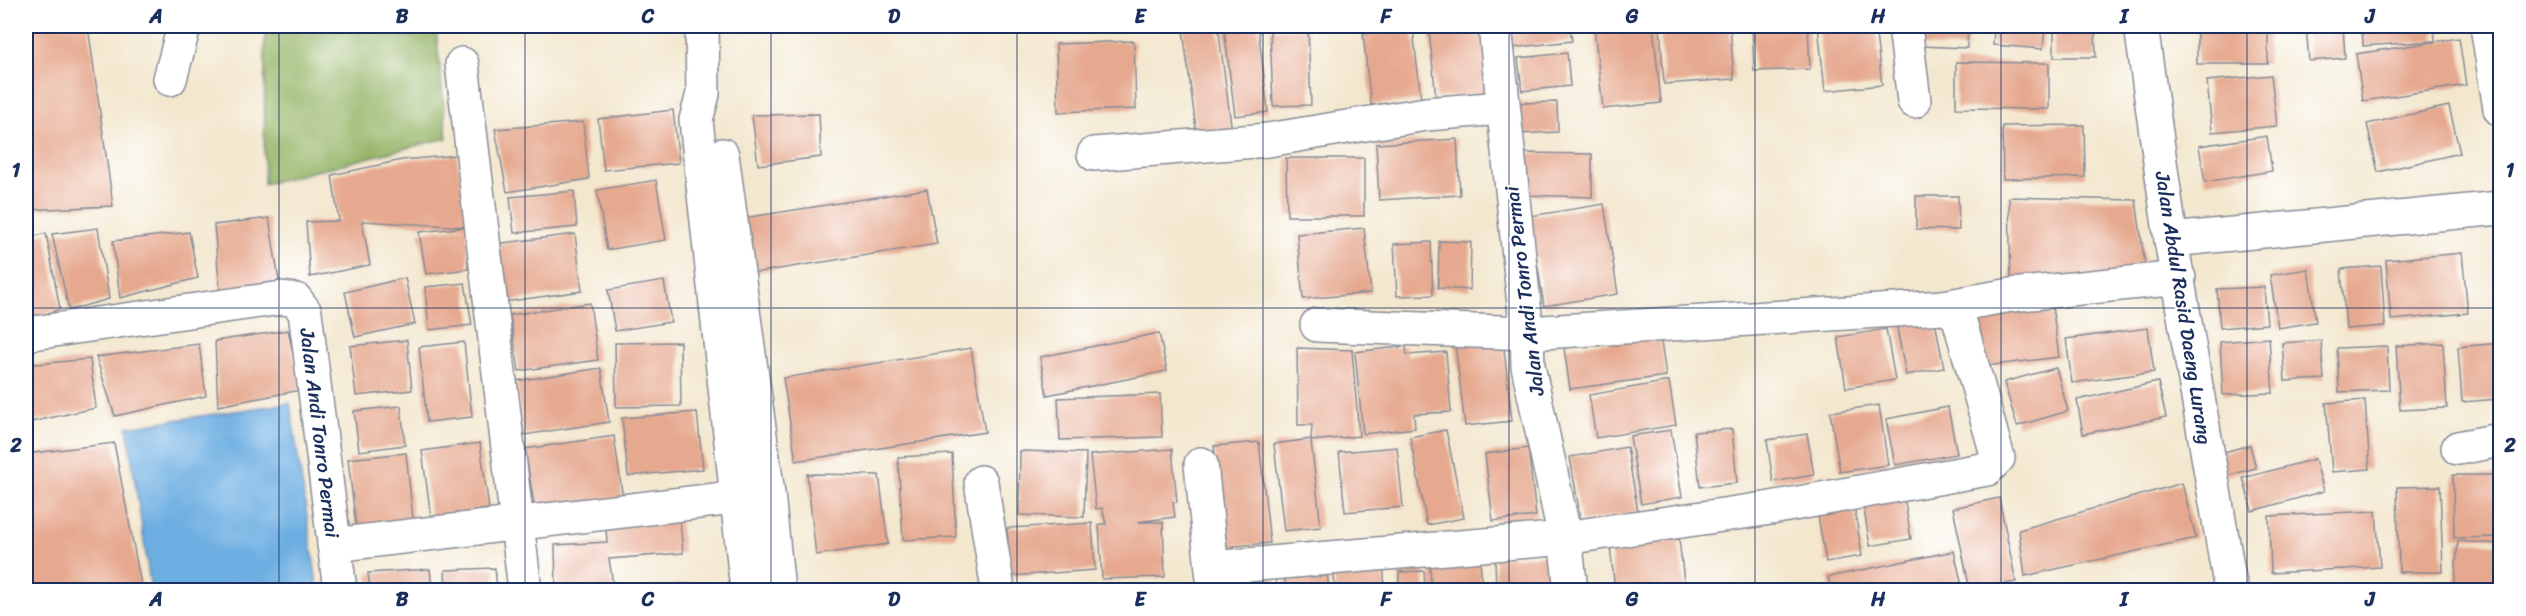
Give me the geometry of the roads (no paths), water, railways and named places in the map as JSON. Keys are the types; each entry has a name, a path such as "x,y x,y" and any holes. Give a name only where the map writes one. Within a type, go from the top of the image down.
{"street":[{"path":"170,79 184,26"},
{"path":"702,26 704,94 696,120 753,495 778,591"},
{"name":"Jalan Andi Tonro Permai","path":"1495,26 1527,333 1528,366 1565,538 1571,591"},
{"path":"1905,26 1914,101"},
{"name":"Jalan Abdul Rasid Daeng Lurang","path":"2141,26 2171,240 2231,591"},
{"path":"2487,26 2500,109"},
{"path":"462,64 525,591"},
{"path":"704,94 714,108 718,123 753,495 747,591"},
{"path":"1094,154 1268,140 1426,114 1503,108"},
{"path":"2171,240 2500,208"},
{"path":"1317,325 1527,333 1943,308 2011,295 2179,278"},
{"name":"Jalan Andi Tonro Permai","path":"26,334 282,298 296,300 305,312 340,591"},
{"path":"1201,464 1213,579 1565,538 1771,508 1987,469 1998,458 1958,315 1943,308"},
{"path":"2458,448 2500,440"},
{"path":"981,482 998,591"},
{"path":"334,545 753,495"}],"water":[{"path":"290,403 318,590 151,590 127,427"}]}
